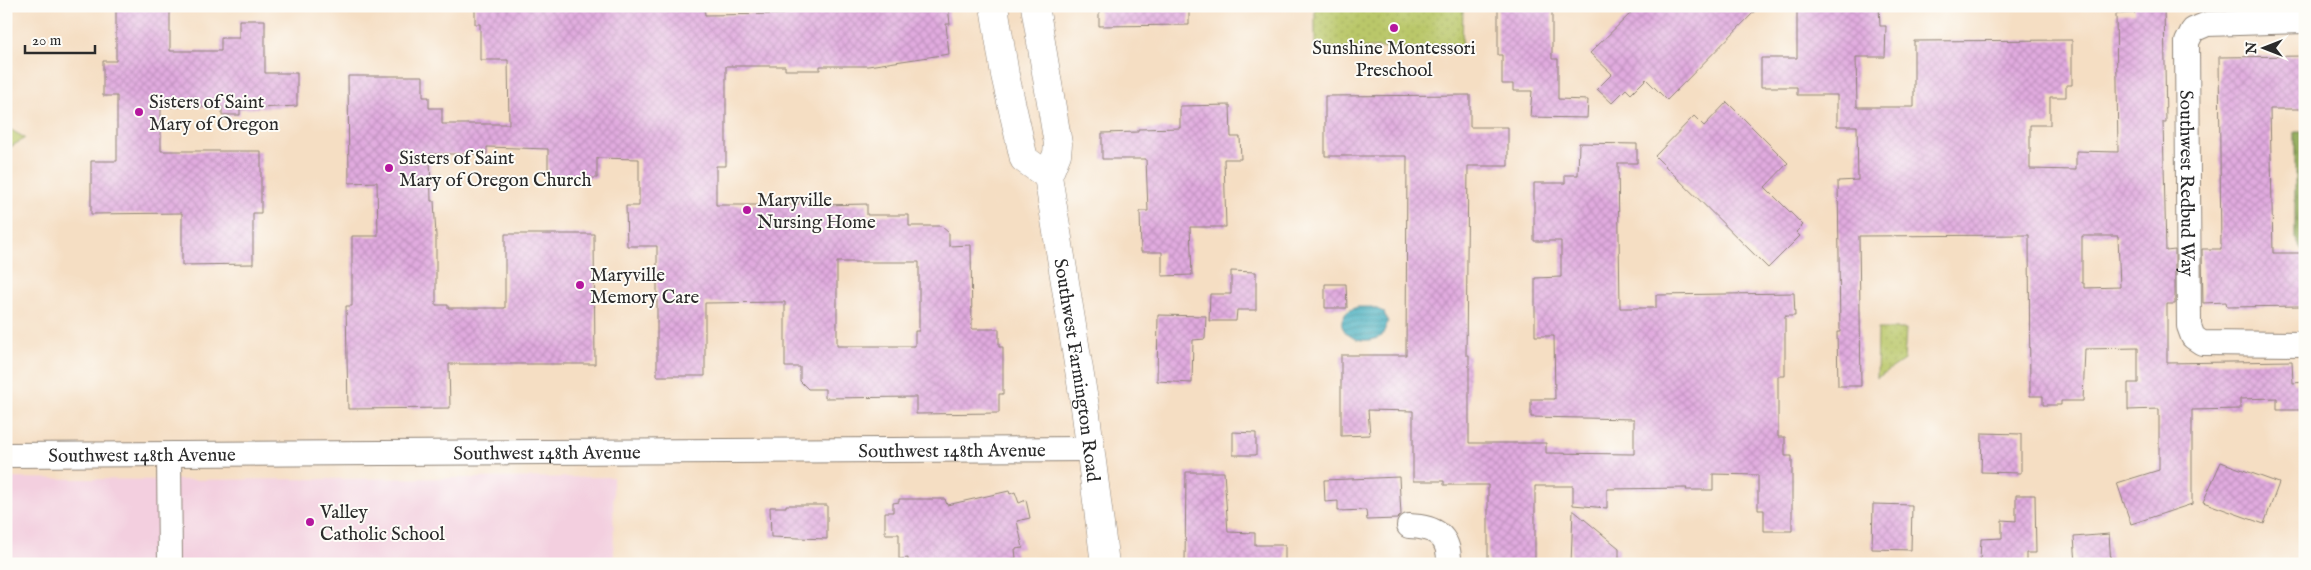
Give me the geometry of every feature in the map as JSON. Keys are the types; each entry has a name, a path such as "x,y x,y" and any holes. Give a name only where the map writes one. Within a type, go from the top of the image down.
{"main road":[{"path":"994,6 1007,83 1024,159 1048,176 1057,154 1058,144 1035,6"},
{"name":"Southwest Farmington Road","path":"1048,176 1085,407 1105,564"}],"street":[{"name":"Southwest Redbud Way","path":"2305,21 2207,24 2193,30 2187,42 2189,326 2193,337 2202,344 2305,344"},
{"name":"Southwest 148th Avenue","path":"6,455 1089,449"},
{"path":"170,455 170,564"},
{"path":"1409,526 1432,528 1440,534 1445,542 1449,564"}],"shaded area":[{"name":"Valley Catholic School","path":"613,477 614,564 6,564 6,478 168,480"}],"green space":[{"name":"Sunshine Montessori Preschool","path":"1315,6 1463,6 1462,48 1315,48"},
{"path":"6,127 25,138 9,148 8,216 6,216"},
{"path":"2295,132 2305,132 2305,253 2295,238"},
{"path":"1878,329 1906,329 1904,360 1877,378"}],"water":[{"path":"1357,307 1372,307 1384,312 1388,322 1382,336 1370,340 1360,340 1351,337 1345,332 1342,318 1347,312"}],"building":[{"name":"Sisters of Saint Mary of Oregon","path":"116,6 170,6 170,51 221,51 221,38 239,38 239,20 265,20 265,73 297,73 297,106 240,109 240,115 222,115 222,107 161,107 161,151 261,151 261,213 253,213 253,264 182,265 182,213 91,214 91,161 117,161 117,96 103,96 103,61 116,61"},
{"name":"Maryville Nursing Home","path":"475,6 704,6 705,15 784,14 784,6 836,6 836,8 948,6 950,24 946,24 949,54 868,66 820,66 820,70 785,70 785,66 726,66 726,166 716,166 716,205 798,205 798,201 821,201 821,205 867,204 867,215 909,215 909,226 941,226 949,233 949,246 971,245 972,329 999,329 999,347 1003,347 1003,394 999,394 999,413 916,414 916,397 825,398 825,389 808,389 800,381 800,367 785,367 785,302 705,303 705,376 657,376 657,246 627,246 626,206 639,206 639,159 597,158 597,178 548,178 548,149 487,147 487,154 430,154 431,201 434,201 436,236 436,305 448,305 448,308 505,308 505,234 594,234 595,364 449,364 450,408 348,409 346,306 352,306 352,236 378,236 377,182 349,183 348,76 423,76 423,97 429,97 429,108 442,108 442,124 509,124 508,60 480,60 480,24 475,24","holes":["837,262 919,262 919,331 915,331 915,346 837,346"]},
{"path":"1099,6 1189,6 1189,25 1099,26"},
{"path":"1498,6 1552,6 1552,59 1558,59 1558,99 1588,100 1587,118 1530,117 1532,91 1513,91 1513,84 1502,84 1502,55 1498,55"},
{"path":"1638,6 1760,6 1667,100 1646,79 1631,94 1626,89 1612,103 1597,89 1612,74 1590,53"},
{"path":"1797,6 1879,6 1880,26 1886,26 1885,57 1856,57 1857,107 1914,107 1914,41 2072,40 2072,85 2066,85 2066,97 2050,97 2050,125 2030,125 2030,169 2076,170 2076,151 2118,152 2116,14 2135,13 2135,6 2164,6 2166,122 2163,122 2166,251 2175,250 2175,304 2167,304 2167,363 2292,361 2293,383 2305,382 2305,410 2277,410 2277,398 2240,399 2240,409 2192,410 2192,504 2131,524 2117,483 2159,470 2159,409 2128,410 2128,383 2138,383 2138,348 2085,349 2083,401 2061,401 2061,405 2043,405 2043,396 2030,396 2029,235 1859,236 1861,386 1838,386 1837,332 1840,332 1838,181 1858,180 1857,126 1837,126 1837,95 1797,95 1797,87 1761,87 1761,58 1797,58","holes":["2082,236 2118,236 2120,287 2084,288 2084,283 2082,283"]},
{"path":"2305,56 2305,109 2270,109 2273,253 2305,253 2305,293 2302,293 2302,306 2227,307 2226,302 2203,303 2202,249 2221,249 2219,57"},
{"path":"1470,95 1470,127 1508,127 1508,166 1468,166 1466,355 1469,355 1469,443 1546,443 1546,453 1634,454 1634,419 1531,417 1531,399 1555,399 1554,336 1535,336 1535,278 1561,277 1561,241 1534,241 1534,183 1565,183 1565,175 1578,175 1579,143 1637,144 1637,163 1618,163 1620,308 1656,308 1656,295 1794,293 1795,316 1785,316 1785,376 1778,376 1778,437 1785,437 1785,456 1792,456 1792,531 1764,531 1764,510 1758,510 1758,475 1713,474 1713,490 1686,490 1687,488 1607,489 1607,508 1573,505 1573,486 1535,486 1535,564 1488,564 1488,485 1444,485 1444,481 1413,481 1413,411 1368,410 1370,435 1341,436 1341,355 1406,355 1407,156 1325,156 1325,96"},
{"path":"1727,102 1788,163 1765,187 1803,225 1796,232 1800,236 1768,268 1655,156 1694,116 1704,126"},
{"path":"1230,105 1231,137 1240,137 1241,159 1224,159 1226,227 1190,227 1192,275 1162,276 1162,252 1141,252 1140,211 1148,211 1146,159 1102,159 1102,133 1138,132 1138,129 1180,128 1180,106"},
{"path":"1231,271 1256,272 1256,310 1237,310 1236,321 1209,321 1210,294 1231,294"},
{"path":"1325,284 1346,284 1347,308 1325,308"},
{"path":"1158,315 1206,316 1205,339 1193,340 1192,383 1157,381"},
{"path":"1233,432 1256,433 1256,455 1233,455"},
{"path":"1982,433 2021,434 2021,473 1981,472"},
{"path":"2221,462 2279,483 2264,524 2203,502"},
{"path":"1186,472 1224,472 1228,532 1255,533 1255,545 1285,545 1285,564 1185,564"},
{"path":"1399,477 1401,515 1397,519 1367,520 1366,510 1338,511 1338,501 1325,502 1324,480"},
{"path":"1009,491 1010,494 1015,492 1019,503 1026,500 1030,518 1017,521 1023,548 1015,549 1016,558 1013,559 1014,561 1002,564 908,564 908,558 899,559 899,534 885,534 885,512 893,512 893,503 899,502 899,499 945,499 947,505"},
{"path":"2016,495 2035,495 2036,553 2026,553 2026,563 1980,561 1981,539 2002,538 2002,520 2016,521"},
{"path":"1873,504 1912,505 1911,550 1872,549"},
{"path":"786,505 827,505 827,539 771,537 770,507 786,507"},
{"path":"1573,510 1619,548 1619,564 1571,564"},
{"path":"2109,534 2111,564 2076,564 2074,537"}],"place":[{"name":"Sunshine Montessori Preschool","path":"1394,28"},
{"name":"Sisters of Saint Mary of Oregon","path":"139,112"},
{"name":"Sisters of Saint Mary of Oregon Church","path":"389,168"},
{"name":"Maryville Nursing Home","path":"747,210"},
{"name":"Maryville Memory Care","path":"580,285"},
{"name":"Valley Catholic School","path":"310,522"}]}
